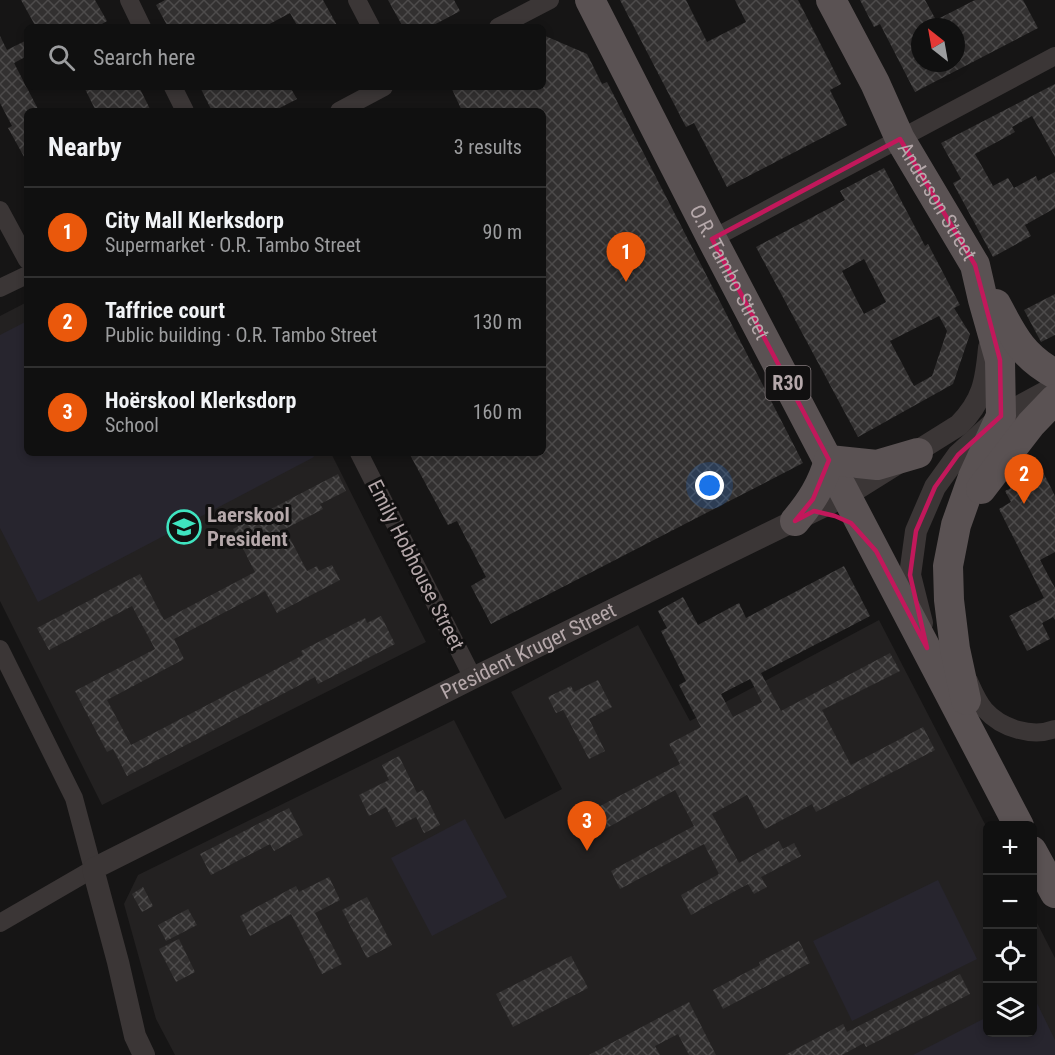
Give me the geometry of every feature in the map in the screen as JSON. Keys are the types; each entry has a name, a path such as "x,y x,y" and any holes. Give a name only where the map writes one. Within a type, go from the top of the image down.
{"main road":[{"name":"O.R. Tambo Street","path":"590,0 712,239 873,545 941,648 964,692 987,766 1017,821"},
{"name":"Anderson Street","path":"831,0 875,83 900,139 975,265 1000,360 1001,416"},
{"path":"975,265 1012,333 1024,350 1030,358 1055,374"},
{"path":"956,525 1011,449 1055,399"},
{"name":"O.R. Tambo Street","path":"941,648 949,600 948,566 956,525 973,477 1001,416"},
{"path":"873,545 851,524 835,516 805,516 823,480 829,460 877,465 918,453"},
{"path":"1037,860 1055,893"}],"street":[{"path":"129,0 141,24"},
{"path":"357,0 369,24"},
{"path":"504,24 550,0"},
{"path":"712,239 1055,56"},
{"path":"174,90 184,108"},
{"path":"345,108 378,90"},
{"path":"0,210 24,254"},
{"path":"0,288 24,276"},
{"name":"President Kruger Street","path":"0,923 93,869 473,678 847,495 918,453 959,426 979,400 987,369 991,327"},
{"path":"1055,387 1001,416 958,455 935,487 916,531 910,575 941,648 972,688 985,710 1005,725 1019,731 1055,729"},
{"name":"Emily Hobhouse Street","path":"361,456 473,678"},
{"path":"0,649 74,798 118,962 135,1036 144,1055"}],"highlighted area":[{"path":"900,139 975,265 1000,360 1001,416 958,455 935,487 916,531 910,575 927,648 876,551 851,523 835,516 814,511 795,521 813,499 829,460 712,239"}],"shaded area":[{"name":"Laerskool President","path":"24,304 24,456 333,456 426,642 102,805 0,601 0,316"},
{"path":"24,323 24,456 314,457 38,602 0,528 0,335"},
{"path":"879,620 983,821 983,1037 1037,1037 1037,923 1055,958 1055,1055 175,1055 156,1019 124,904 138,875 454,720 505,819 562,789 511,692 638,625 690,721"},
{"path":"465,819 507,897 432,936 391,858"},
{"path":"938,880 977,959 852,1021 813,941"},
{"path":"1037,1003 1055,1040 1055,1055 913,1055 983,1019 983,1037 1037,1037"}],"building":[{"path":"21,0 95,0 107,21 102,24 34,24"},
{"path":"165,0 323,0 336,24 296,24 290,13 270,24 166,24 156,5"},
{"path":"388,0 454,0 460,11 436,24 401,24"},
{"path":"620,0 686,0 707,42 746,22 735,0 798,0 841,84 830,90 847,125 727,187 694,123 686,127"},
{"path":"860,0 925,0 935,18 911,18 911,72 953,72 915,92 880,24 874,27"},
{"path":"975,0 1023,0 1038,28 965,66 965,18 940,18"},
{"path":"0,36 7,50 24,42 24,58 14,63 24,82 24,90 28,90 37,108 24,108 24,157 8,128 12,126 0,103"},
{"path":"546,36 587,54 602,84 607,82 803,463 491,624 471,586 486,577 457,521 448,525 411,456 546,456 546,108 461,108 452,90 546,90"},
{"path":"1055,84 1055,157 1032,116 1012,127 1015,132 975,154 993,186 1008,178 1014,188 1036,176 1038,181 1055,172 1055,208 1025,225 1031,236 993,257 953,183 961,179 941,143"},
{"path":"86,90 140,90 150,108 94,108"},
{"path":"202,90 292,90 297,99 280,108 210,108"},
{"path":"884,168 925,246 928,244 960,305 954,308 970,334 953,384 858,437 756,247 845,200 840,191","holes":["864,259 886,302 864,314 842,271","939,316 947,331 932,376 914,386 890,341"]},
{"path":"1055,294 1055,335 1041,342 1024,310"},
{"path":"1043,472 1055,496 1055,552 1040,560 1055,588 1055,620 1053,617 1042,623 1050,639 1027,651 1009,616 1044,598 999,509 1011,502 1005,491"},
{"path":"338,474 346,491 320,504 323,509 285,529 307,571 317,566 319,571 332,565 340,580 277,613 265,591 174,639 184,659 107,700 131,745 303,655 301,651 365,618 367,623 381,616 395,644 318,684 315,677 127,776 113,749 107,752 75,691 155,649 132,606 49,650 37,628 140,574 164,620 255,572 233,529"},
{"path":"844,566 870,616 761,673 781,711 890,653 900,671 822,710 851,765 923,727 935,750 816,812 812,804 765,829 747,795 712,814 739,863 779,841 783,849 794,843 801,856 761,877 767,887 754,894 748,884 691,915 681,895 719,874 704,844 620,889 611,871 694,826 675,790 598,833 587,813 680,764 669,744 701,727 679,685 686,681 661,631 667,628 658,611 683,597 698,625 739,603 746,618","holes":["750,679 762,702 733,717 721,694"]},
{"path":"598,680 612,707 589,719 605,751 589,759 563,710 556,713 548,697 571,686 574,692"},
{"path":"399,756 417,793 423,790 440,825 424,833 416,817 396,827 386,807 369,816 359,795 389,780 382,765"},
{"path":"289,808 303,835 274,851 270,844 211,875 200,854"},
{"path":"329,877 340,900 315,913 342,964 322,974 291,914 250,936 240,916 296,886 299,892"},
{"path":"143,887 153,906 142,912 132,894"},
{"path":"367,897 392,945 367,958 342,910"},
{"path":"188,909 197,925 166,941 158,925"},
{"path":"179,939 195,972 176,982 159,949"},
{"path":"799,941 810,963 723,1009 713,990"},
{"path":"571,956 588,988 513,1027 496,994"},
{"path":"960,974 970,994 866,1047 864,1043 842,1055 785,1055 843,1024 847,1032"},
{"path":"689,1002 716,1055 689,1055 678,1034 655,1046 660,1055 589,1055"}],"place":[{"name":"City Mall Klerksdorp","path":"626,282"},
{"name":"Taffrice court","path":"1024,504"},
{"name":"Laerskool President","path":"184,527"},
{"name":"Hoërskool Klerksdorp","path":"587,851"}]}
